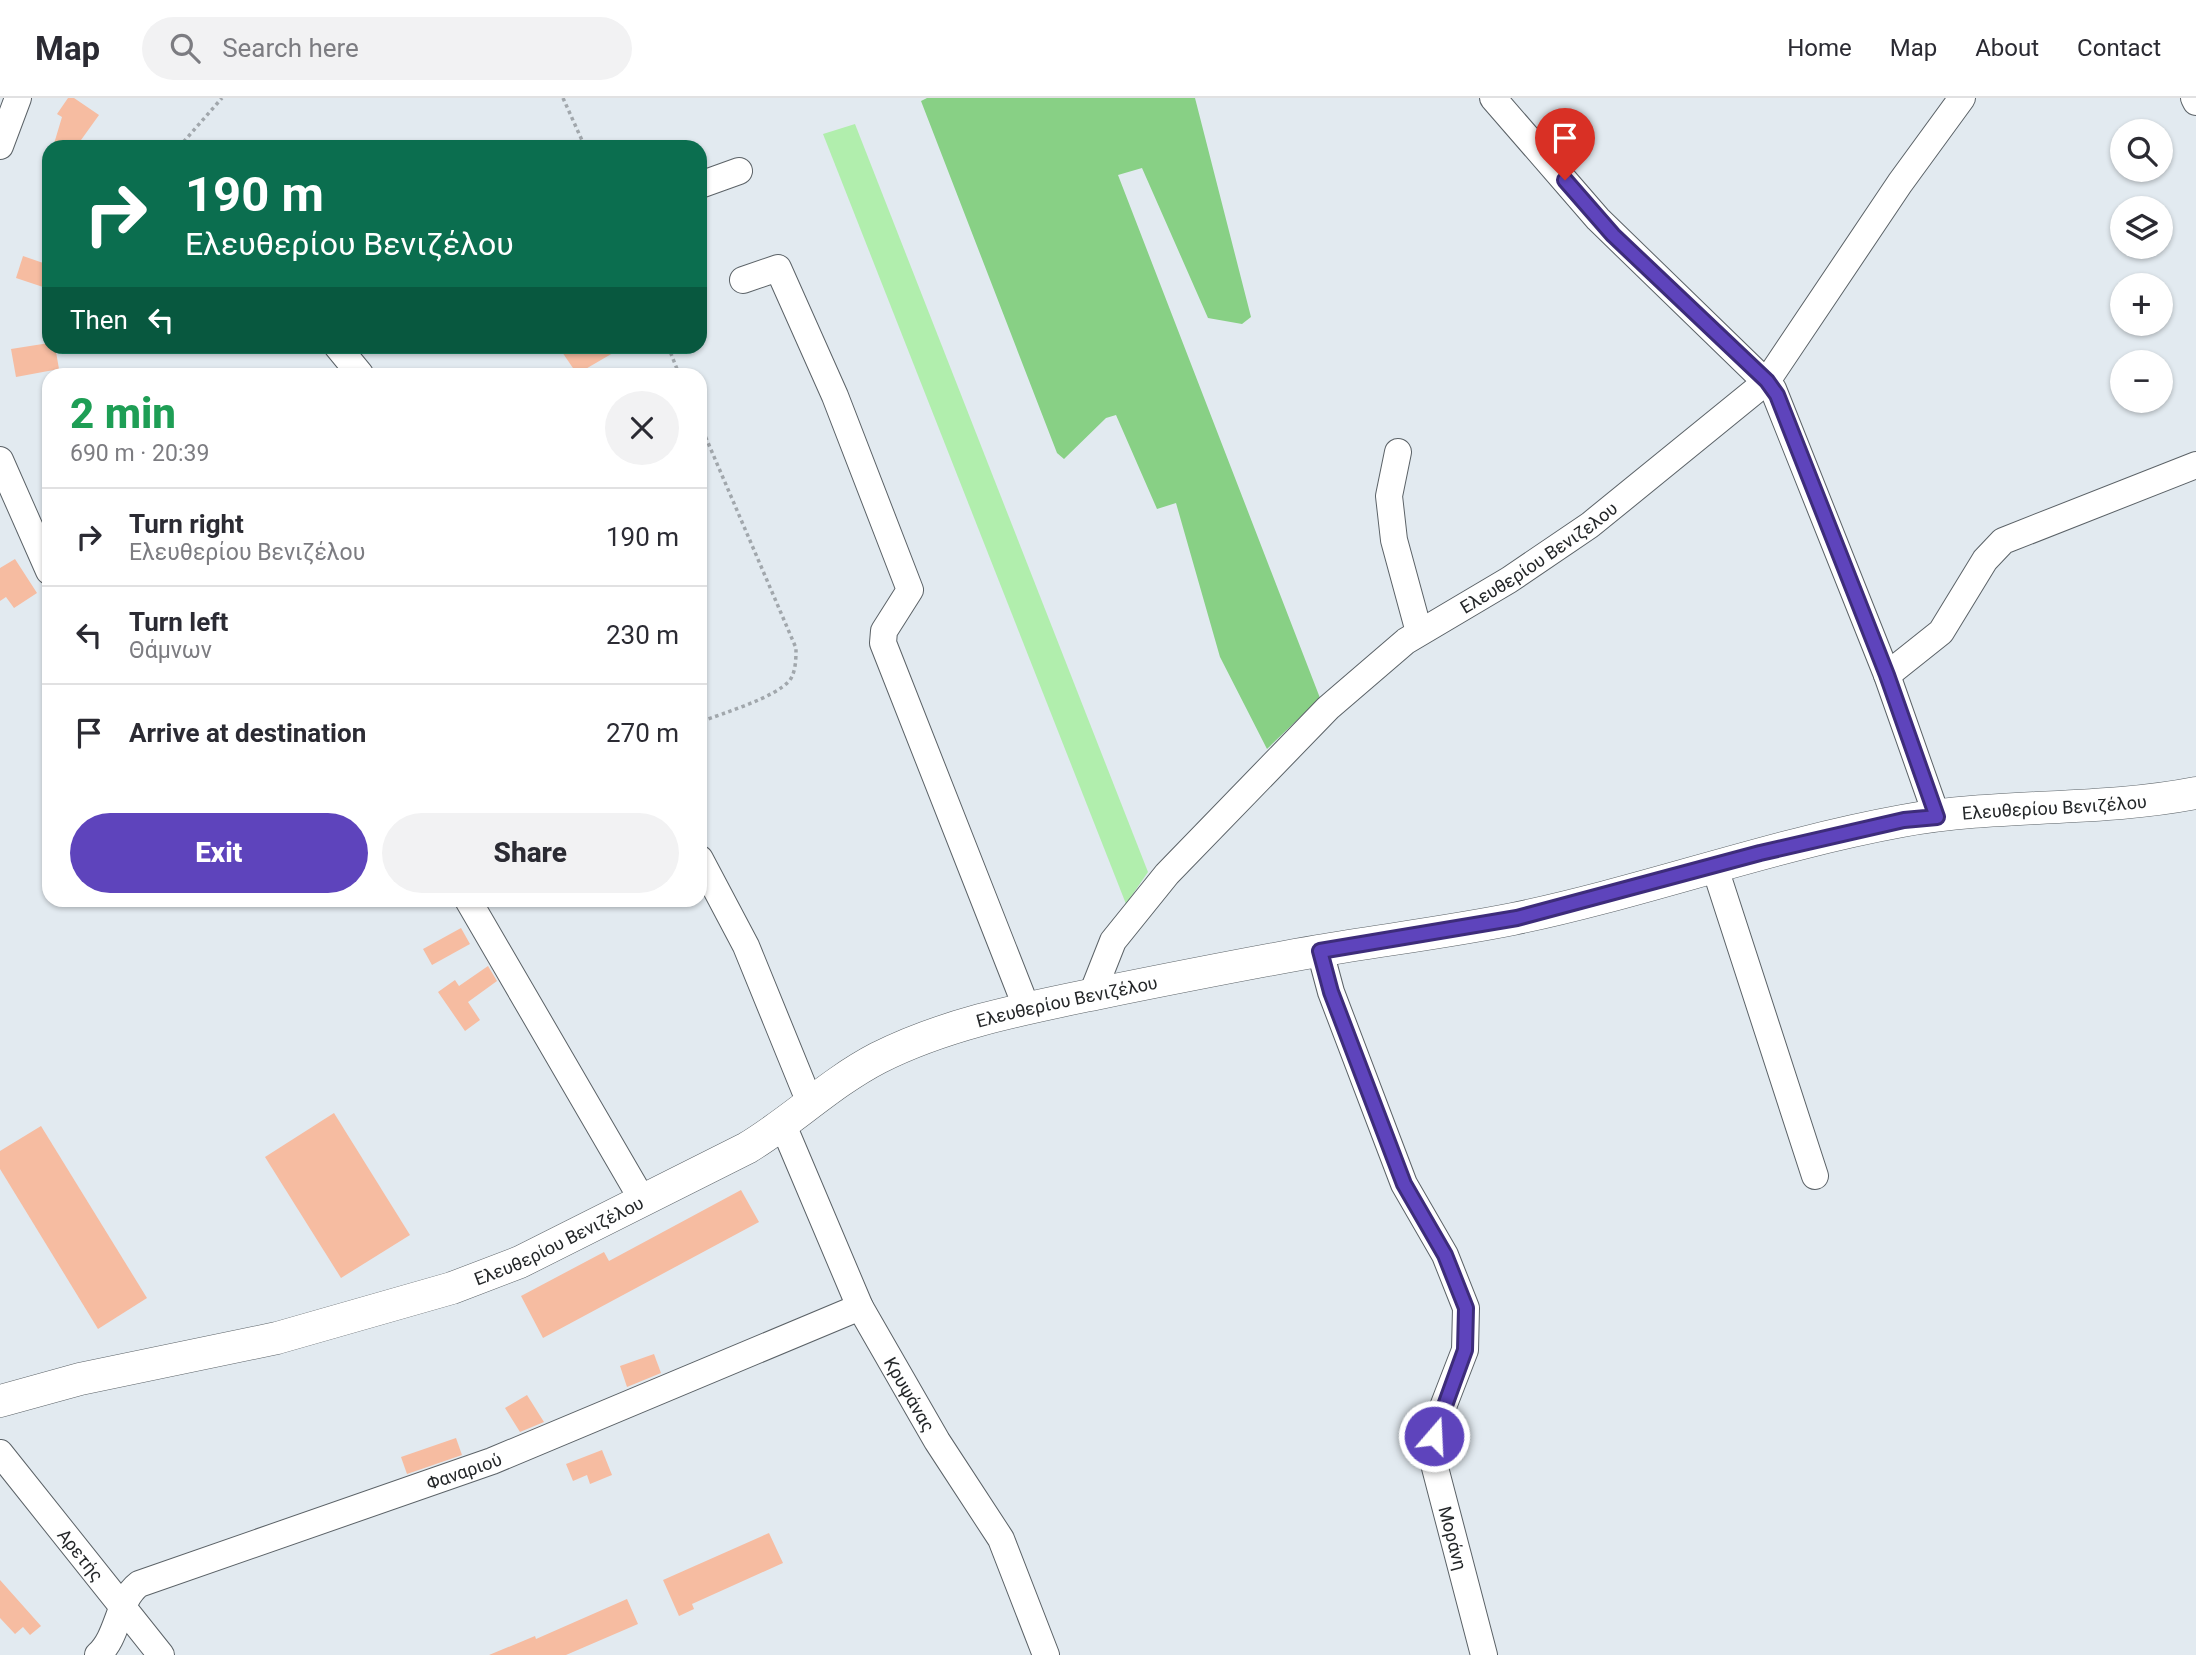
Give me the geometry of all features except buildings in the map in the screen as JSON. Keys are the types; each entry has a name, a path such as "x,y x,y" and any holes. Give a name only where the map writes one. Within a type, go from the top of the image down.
{"main road":[{"name":"Ελευθερίου Βενιζέλου","path":"0,1401 66,1382 277,1338 439,1292 520,1262 747,1148 783,1125 845,1077 896,1050 953,1028 1092,995 1320,951 1517,918 1714,865 1895,822 1990,810 2128,803 2196,793"}],"street":[{"path":"0,146 18,98"},
{"path":"1493,98 1613,235 1767,381 1783,408 1887,675 1937,817"},
{"name":"Ελευθερίου Βενιζελου","path":"1092,995 1114,941 1200,838 1328,708 1419,632 1508,580 1590,525 1767,381 1900,183 1962,98"},
{"path":"707,183 739,172"},
{"path":"743,279 778,268 840,409 910,590 884,631 883,643 1027,1009"},
{"path":"344,354 355,368"},
{"path":"1398,452 1389,496 1394,540 1419,632"},
{"path":"0,460 42,555"},
{"path":"1887,675 1941,632 1985,560 2003,541 2196,465"},
{"path":"1714,865 1815,1176"},
{"path":"707,872 746,946 810,1103"},
{"path":"472,907 643,1201"},
{"name":"Μοράνη","path":"1320,951 1331,992 1404,1184 1449,1263 1466,1308 1465,1350 1436,1425 1433,1460 1484,1655"},
{"name":"Κρυψάνας","path":"783,1125 860,1307 937,1441 1001,1539 1046,1655"},
{"name":"Φαναριού","path":"98,1655 112,1635 129,1592 139,1584 492,1461 860,1307"},
{"name":"Αρετής","path":"0,1453 161,1655"}],"path":[{"path":"184,140 222,98"},
{"path":"563,98 582,140"},
{"path":"707,440 796,648 796,664 790,680 750,702 707,719"}],"green space":[{"path":"927,98 1195,98 1251,317 1242,324 1208,318 1142,168 1118,175 1320,698 1267,749 1220,657 1176,503 1157,509 1116,415 1106,418 1064,459 1057,453 921,101"},
{"path":"855,124 1148,872 1126,904 823,134"}],"route":[{"path":"1434,1436 1465,1350 1466,1308 1445,1255 1404,1184 1358,1056 1331,992 1320,951 1517,918 1760,853 1904,820 1937,817 1887,675 1777,395 1767,381 1613,235 1565,180"}]}
